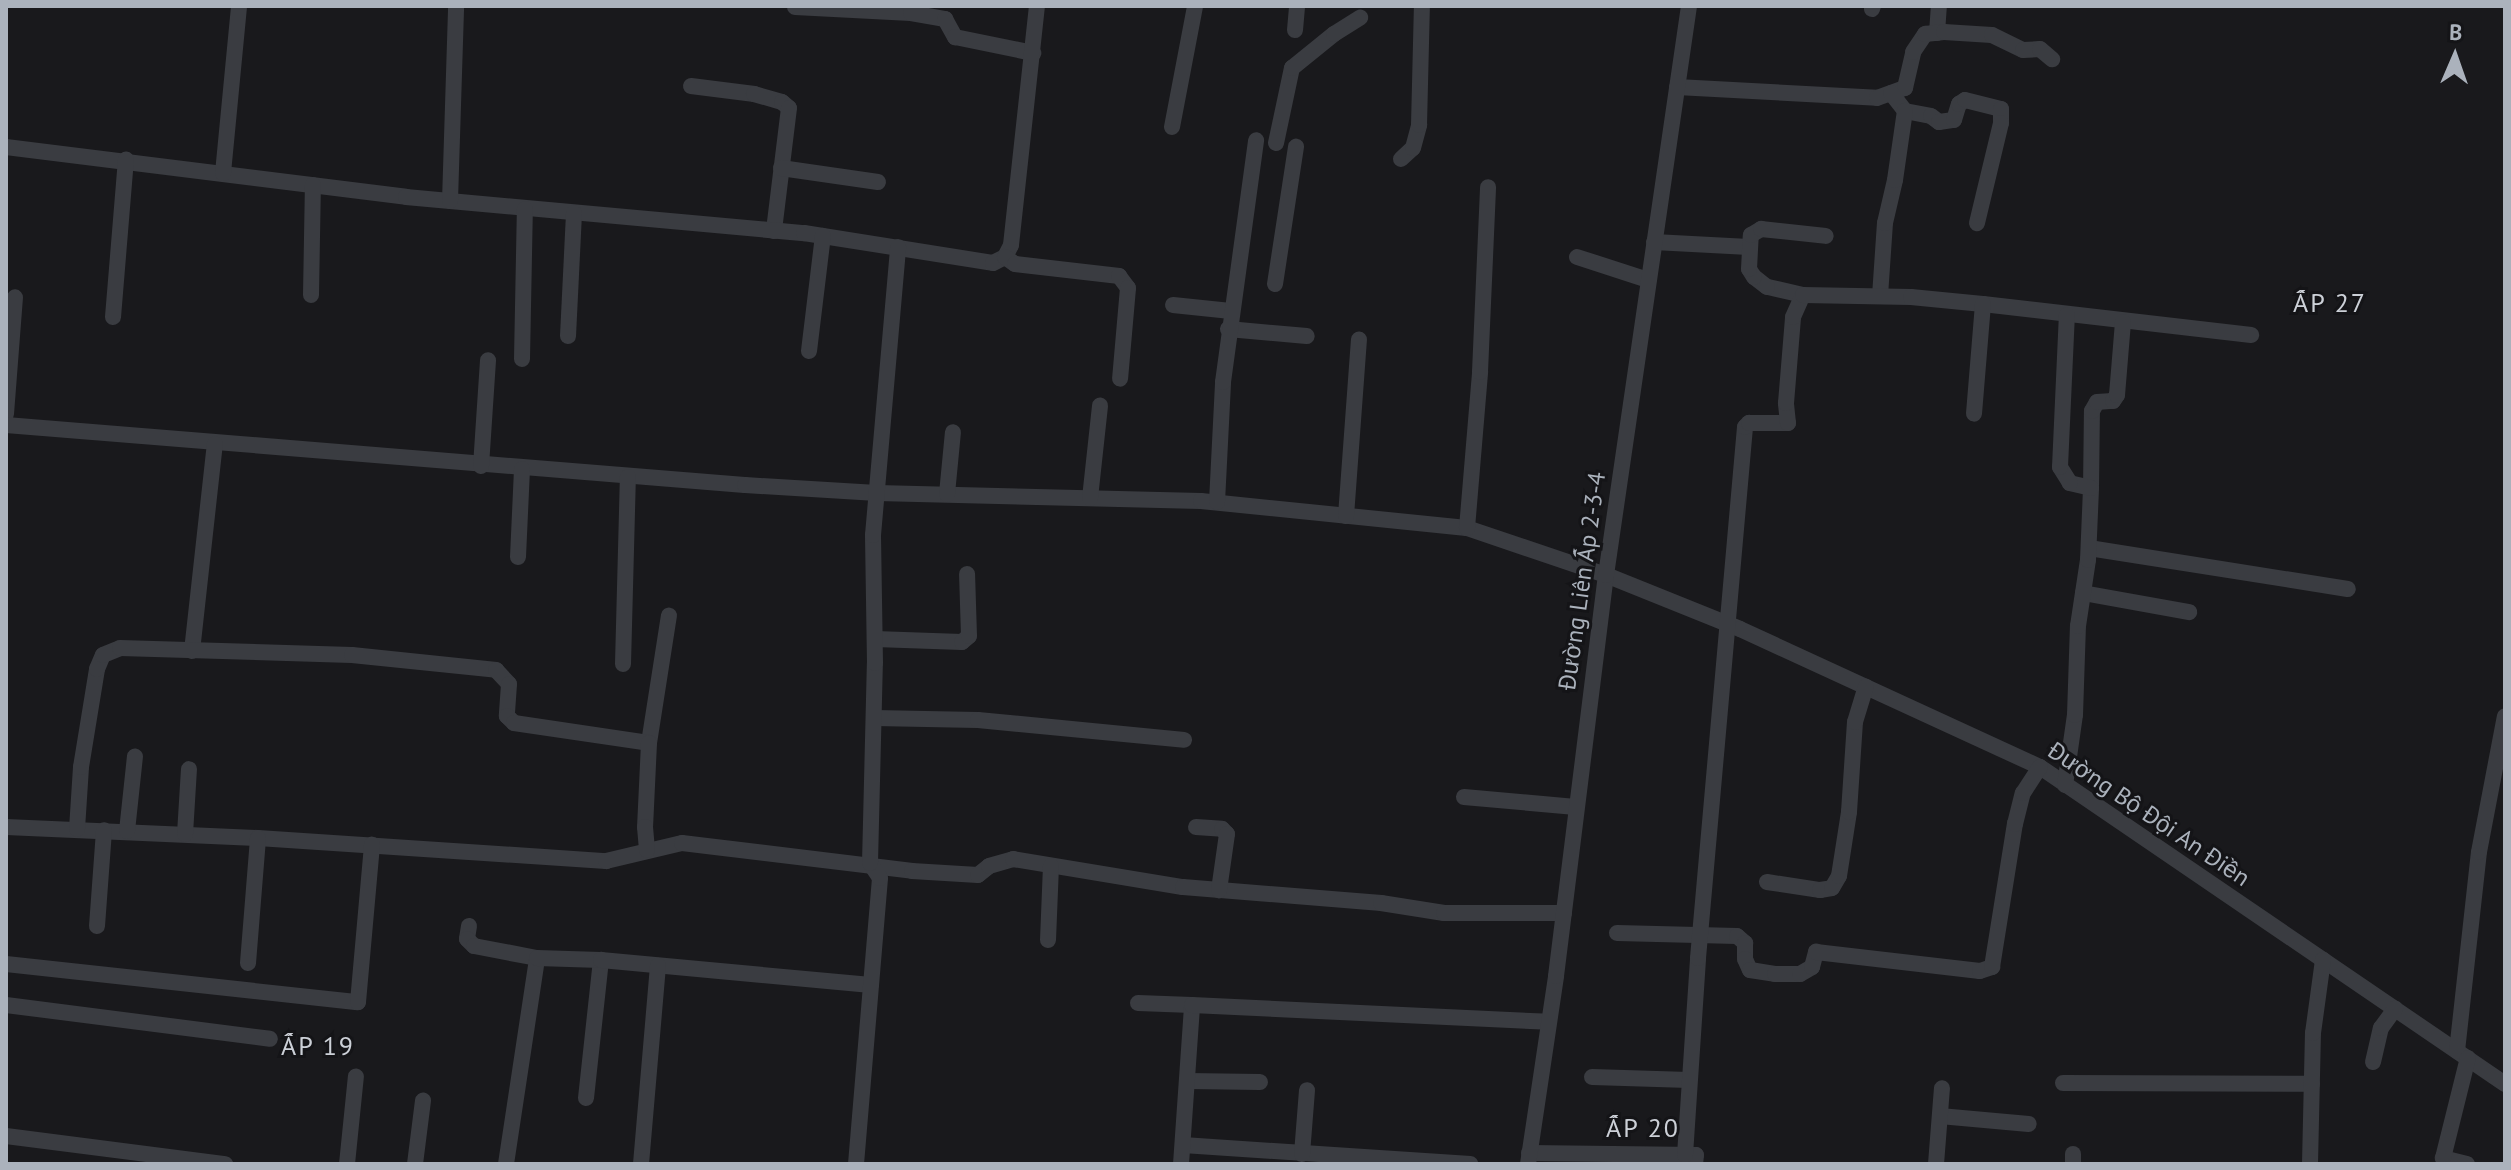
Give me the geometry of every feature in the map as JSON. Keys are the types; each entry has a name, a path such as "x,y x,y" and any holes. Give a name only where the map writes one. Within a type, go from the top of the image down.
{"street":[{"path":"223,173 239,6"},
{"path":"445,6 456,6 450,201"},
{"path":"6,147 450,201 823,236 993,263 1005,257 1011,245 1037,6"},
{"path":"1172,127 1195,6"},
{"path":"1295,30 1297,6"},
{"path":"1401,159 1413,148 1419,125 1422,6"},
{"name":"Đường Liên Ấp 2-3-4","path":"1529,1159 1564,913 1606,575 1689,6"},
{"path":"1937,33 1939,6"},
{"path":"795,7 911,13 945,19 955,37 1033,53"},
{"path":"1276,143 1292,68 1334,34 1360,18"},
{"path":"1677,87 1877,98 1905,88 1913,52 1925,34 1937,33 1992,35 2023,50 2040,49 2052,59"},
{"path":"691,86 754,94 782,102 789,108 774,231"},
{"path":"1891,93 1905,111 1943,122 1954,120 1962,101 2000,108 2001,123 1977,223"},
{"path":"1880,296 1885,223 1905,111"},
{"path":"1217,502 1228,329 1256,140"},
{"path":"1275,284 1296,147"},
{"path":"113,317 126,160"},
{"path":"781,168 878,182"},
{"path":"311,295 313,185"},
{"path":"1467,528 1480,372 1488,187"},
{"path":"522,359 525,209"},
{"path":"568,336 574,213"},
{"path":"1826,236 1757,229 1752,232 1749,269 1756,280 1780,292 1983,304 2251,335"},
{"path":"809,351 823,236"},
{"path":"1654,242 1749,247"},
{"path":"856,1164 880,878 870,863 875,639 873,535 898,247"},
{"path":"1005,257 1015,264 1119,276 1128,288 1120,379"},
{"path":"1577,257 1648,280"},
{"path":"1529,1159 1690,1159 1689,1080 1745,427 1749,423 1788,423 1786,403 1793,317 1803,295"},
{"path":"6,414 15,297"},
{"path":"1974,414 1983,304"},
{"path":"1173,305 1231,311"},
{"path":"2067,315 2060,467 2070,483 2091,488"},
{"path":"2065,785 2075,715 2089,548 2092,411 2097,402 2114,401 2117,395 2123,322"},
{"path":"1228,329 1307,336"},
{"path":"1346,516 1359,339"},
{"path":"481,466 488,360"},
{"path":"1090,498 1100,406"},
{"name":"Đường Bộ Đội An Điền","path":"6,425 481,466 877,493 1217,502 1467,528 1606,575 1729,624 2040,767 2505,1084"},
{"path":"947,494 953,432"},
{"path":"192,651 215,444"},
{"path":"518,557 522,469"},
{"path":"623,664 628,477"},
{"path":"2089,548 2348,589"},
{"path":"875,639 962,642 969,636 967,574"},
{"path":"2083,593 2189,612"},
{"path":"647,850 645,827 649,743 669,616"},
{"path":"77,829 81,767 97,669 103,655 120,648 352,655 496,670 509,684 507,716 514,723 649,743"},
{"path":"1767,882 1820,890 1832,888 1839,876 1849,812 1855,722 1866,687"},
{"path":"2467,1164 2443,1158 2462,1054 2479,852 2505,716"},
{"path":"874,718 978,720 1184,740"},
{"path":"127,831 135,756"},
{"path":"1617,933 1737,936 1745,943 1745,959 1750,970 1775,974 1800,974 1812,967 1816,952 1980,971 1992,967 2015,824 2023,793 2040,767"},
{"path":"185,834 189,769"},
{"path":"1464,797 1576,807"},
{"path":"6,827 258,838 606,861 682,843 870,863 912,871 978,875 989,866 1013,859 1219,890 1381,903 1444,913 1564,913"},
{"path":"1196,827 1226,832 1219,890"},
{"path":"97,926 104,830"},
{"path":"248,963 258,838"},
{"path":"6,964 358,1002 372,845"},
{"path":"1048,940 1051,866"},
{"path":"469,926 467,939 474,946 537,958 601,960 871,985"},
{"path":"506,1164 537,958"},
{"path":"586,1098 601,960"},
{"path":"2310,1164 2313,1033 2323,960"},
{"path":"641,1164 658,966"},
{"path":"1138,1003 1450,1014 1549,1022"},
{"path":"6,1005 270,1039"},
{"path":"1181,1164 1192,1005"},
{"path":"2373,1062 2381,1028 2395,1009"},
{"path":"347,1164 356,1076"},
{"path":"1592,1077 1689,1080"},
{"path":"1187,1081 1260,1082"},
{"path":"2063,1083 2312,1084"},
{"path":"1936,1164 1942,1088"},
{"path":"1302,1154 1307,1090"},
{"path":"415,1164 423,1101"},
{"path":"1940,1116 2029,1124"},
{"path":"6,1136 167,1160 225,1164"},
{"path":"1183,1145 1470,1164"}],"district":[{"name":"ẤP 27","path":"2330,303"},
{"name":"ẤP 19","path":"318,1046"},
{"name":"ẤP 20","path":"1643,1128"}]}
